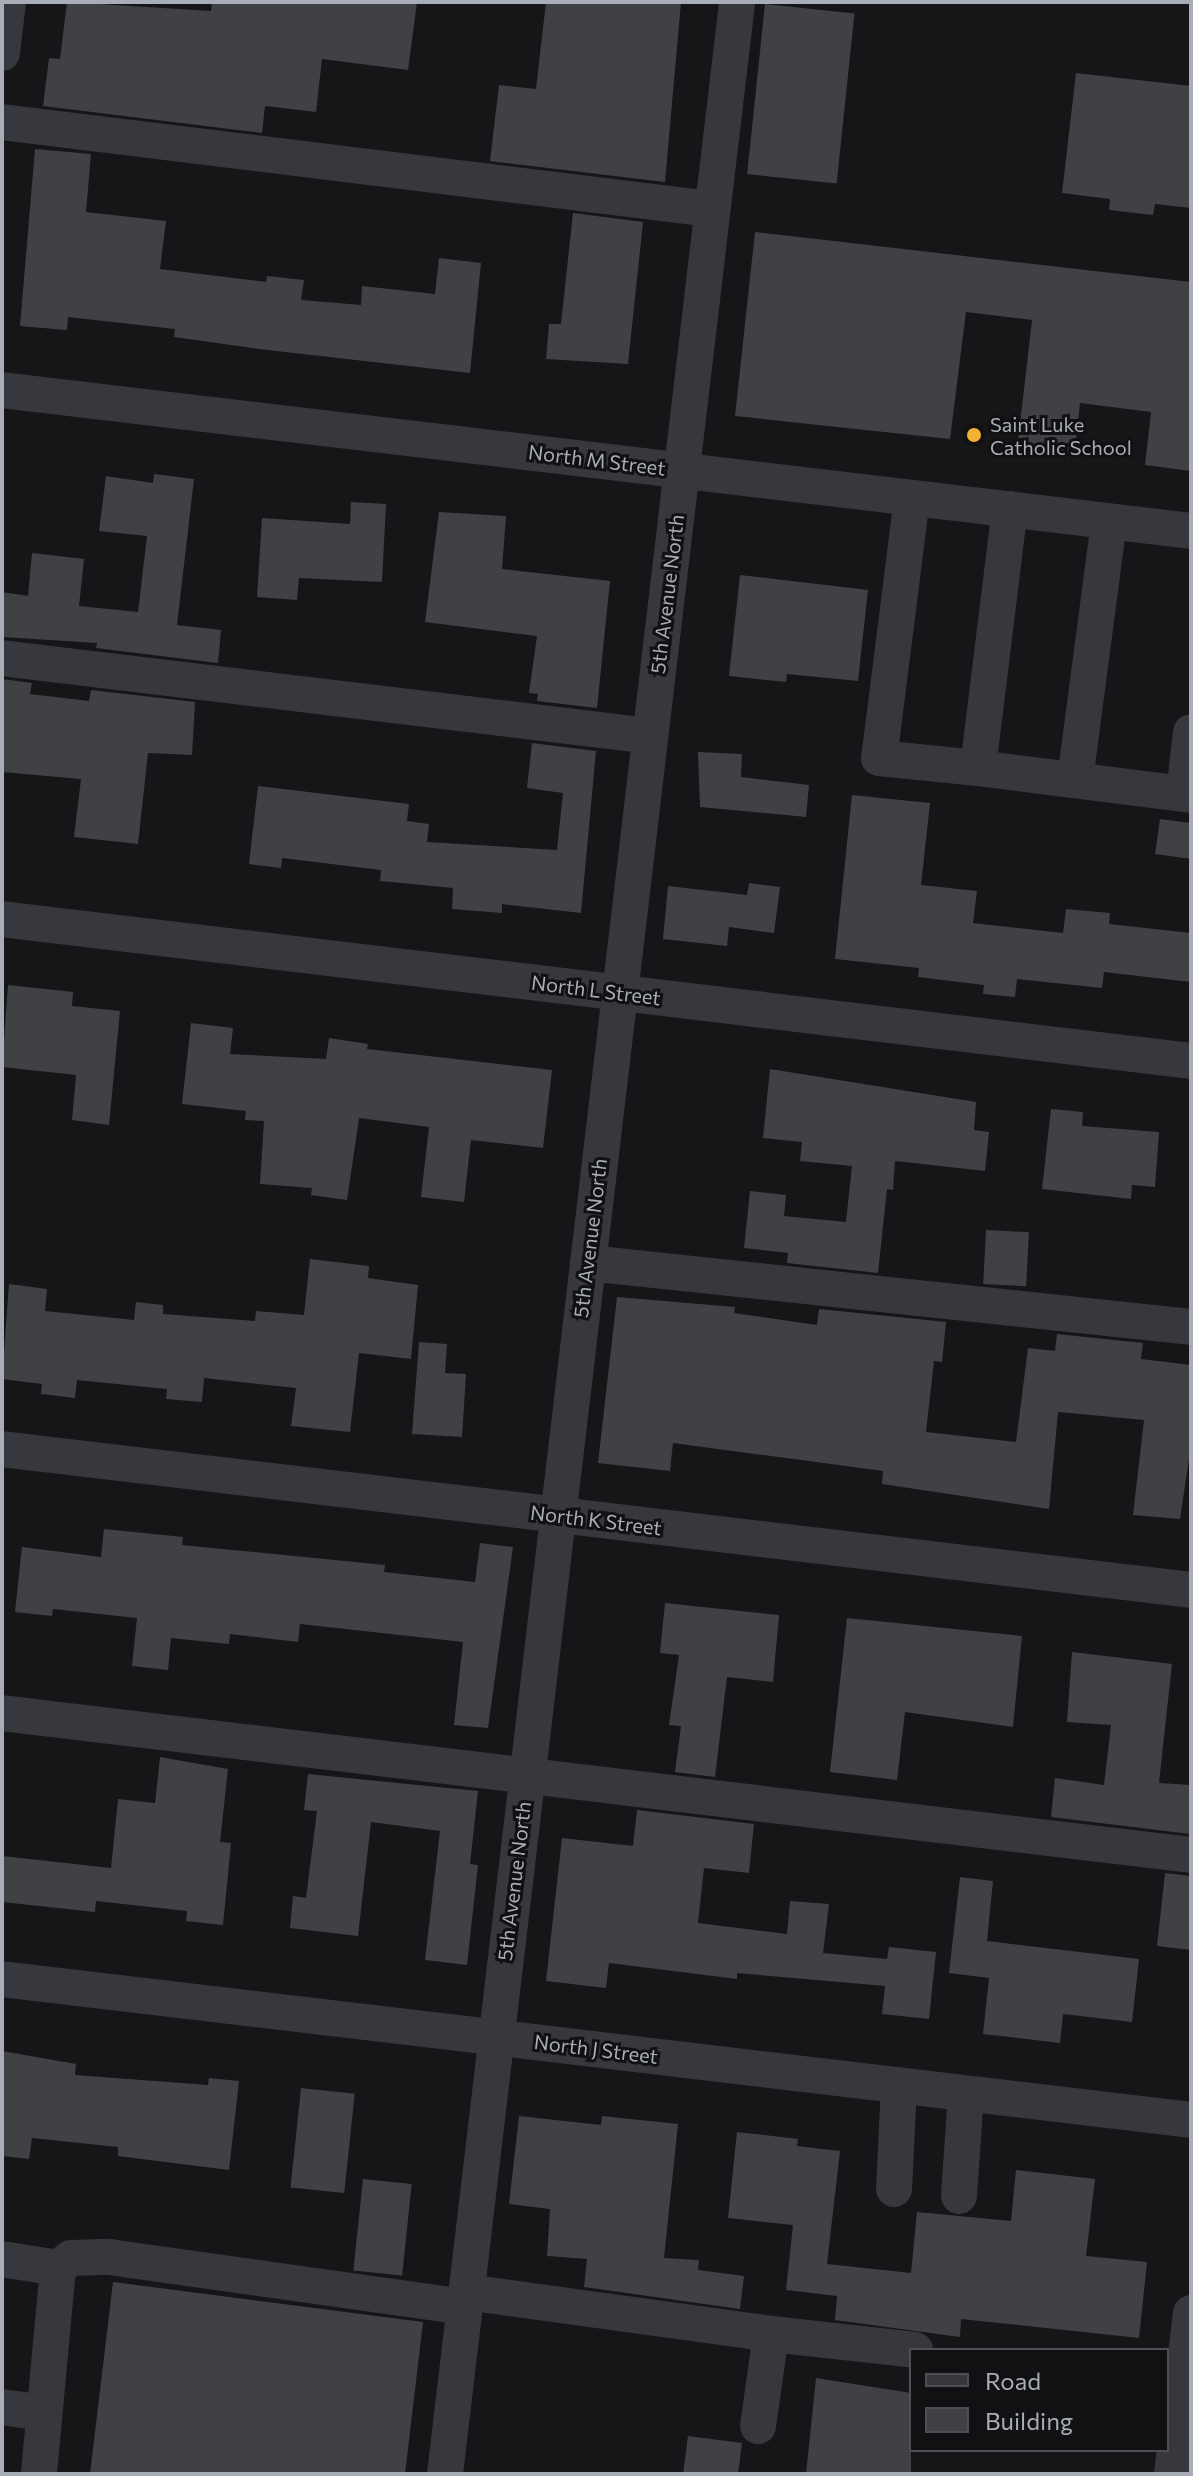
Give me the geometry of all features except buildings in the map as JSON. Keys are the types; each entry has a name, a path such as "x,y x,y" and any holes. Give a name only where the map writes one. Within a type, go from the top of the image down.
{"street":[{"path":"2,53 8,2"},
{"name":"5th Avenue North","path":"445,2474 737,2"},
{"path":"2,122 712,209"},
{"name":"North M Street","path":"2,390 1191,531"},
{"path":"912,498 879,758 1187,795 1191,732"},
{"path":"978,768 1010,509"},
{"path":"1075,780 1109,521"},
{"path":"2,658 650,736"},
{"name":"North L Street","path":"2,919 1191,1061"},
{"path":"588,1263 1191,1327"},
{"name":"North K Street","path":"2,1449 1191,1590"},
{"path":"2,1713 527,1773 1191,1855"},
{"name":"North J Street","path":"2,1979 1191,2120"},
{"path":"894,2189 899,2085"},
{"path":"959,2196 966,2094"},
{"path":"2,2259 58,2268 71,2258 109,2257 909,2349"},
{"path":"39,2474 58,2268"},
{"path":"1172,2455 1191,2313"},
{"path":"758,2426 771,2334"},
{"path":"2,2407 44,2413"}],"place":[{"name":"Saint Luke Catholic School","path":"974,435"}]}
